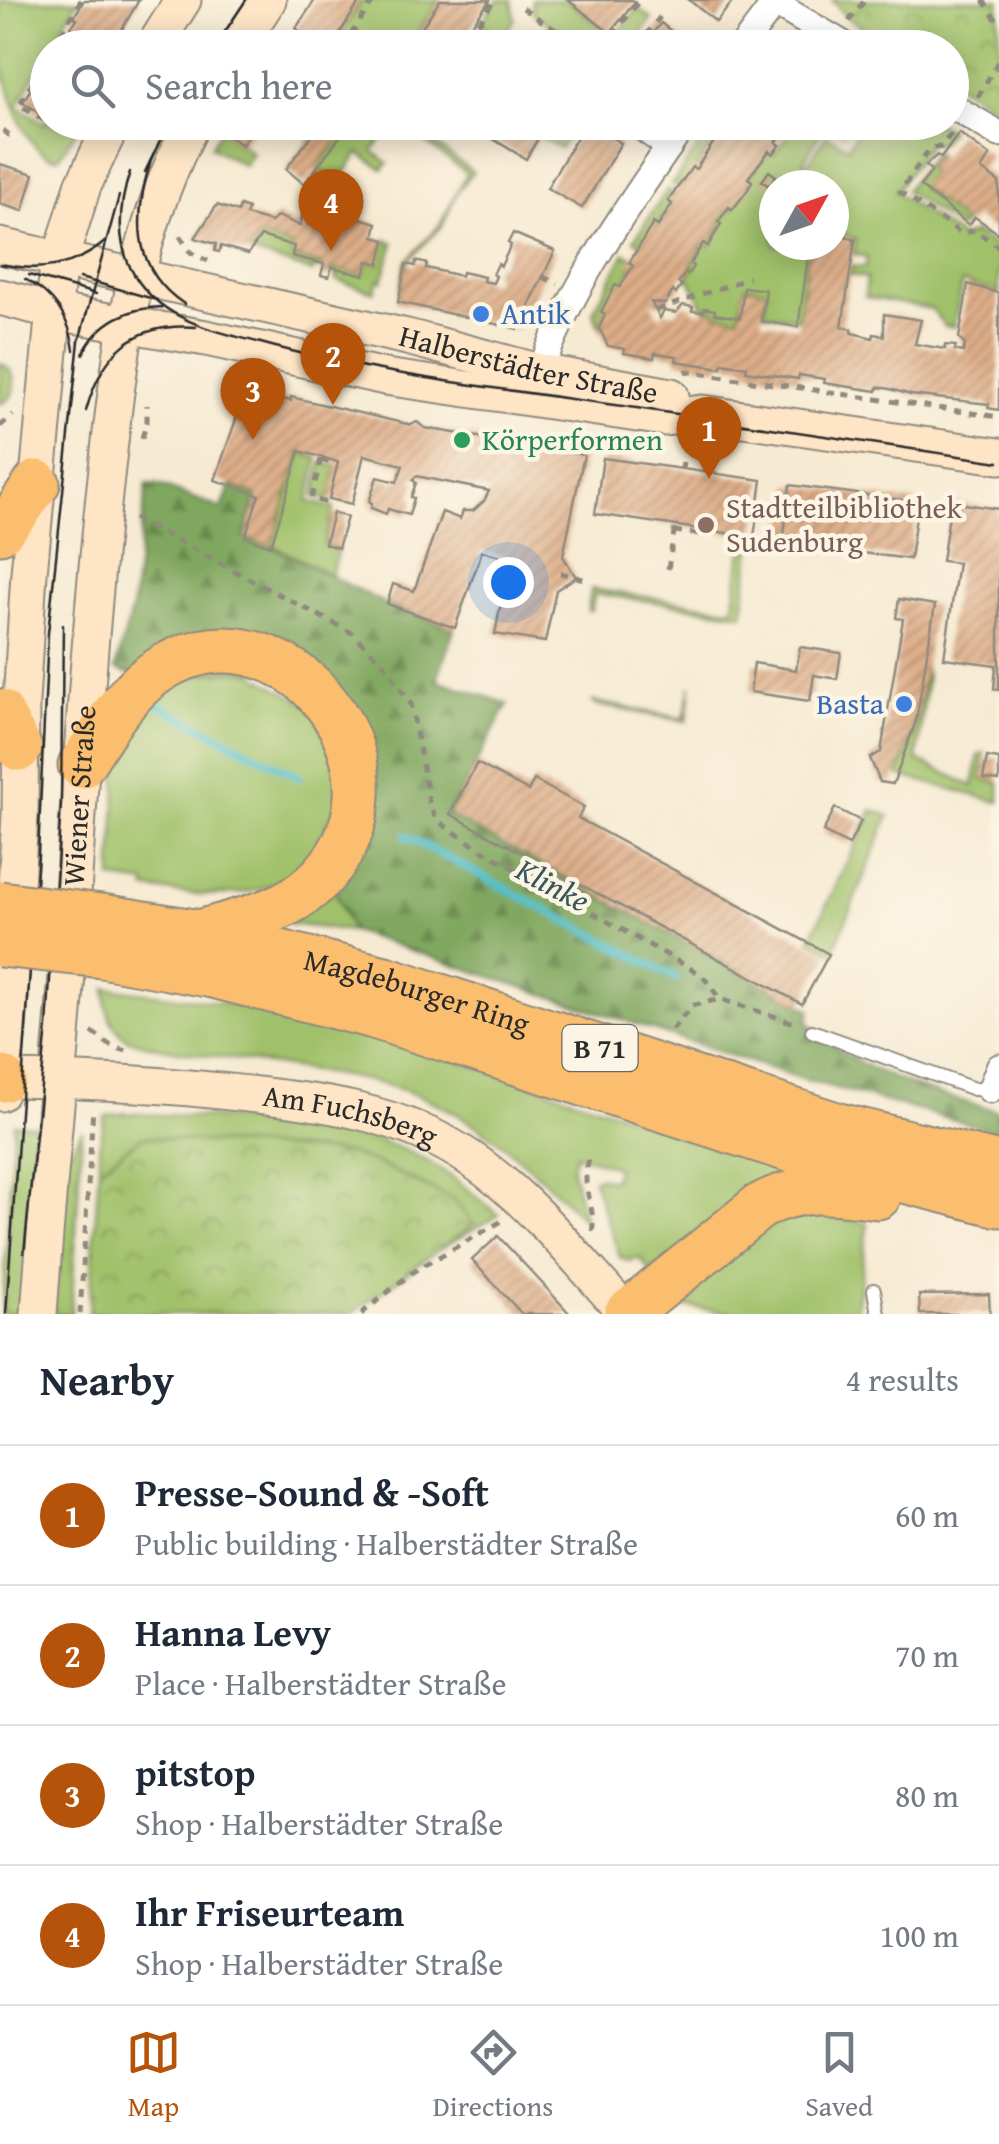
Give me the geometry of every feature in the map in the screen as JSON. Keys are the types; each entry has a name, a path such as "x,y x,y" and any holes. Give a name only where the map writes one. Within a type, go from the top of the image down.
{"highway":[{"path":"0,530 36,483"},
{"path":"81,765 140,688 176,661 207,653 238,654 271,662 302,677 322,695 341,724 356,764 357,788 344,843 304,893 278,907 200,933"},
{"name":"Magdeburger Ring","path":"0,904 213,975 374,1016 814,1157 999,1204"},
{"name":"Magdeburger Ring","path":"0,944 200,933 401,983 839,1126 999,1164"},
{"path":"627,1314 759,1208 794,1192 824,1190 999,1204"}],"main road":[{"path":"164,30 183,0"},
{"path":"248,30 268,0"},
{"name":"Wiener Straße","path":"1,1084 20,815 10,730 59,260 83,186 105,140"},
{"name":"Wiener Straße","path":"39,1314 61,1079 94,588 125,324 162,186 184,140"},
{"name":"Halberstädter Straße","path":"0,246 540,372 673,396 702,413"},
{"name":"Halberstädter Straße","path":"0,297 54,311 444,386 664,418 702,413 999,456"},
{"name":"Am Fuchsberg","path":"1,1084 61,1079 178,1086 360,1110 409,1126 447,1144 483,1168 524,1203 627,1314"}],"street":[{"path":"755,30 776,2 834,30"},
{"path":"969,117 999,134"},
{"path":"659,140 669,147"},
{"path":"540,372 596,253 674,140"}],"lane":[{"path":"812,1031 974,1089 994,1078"},
{"path":"874,1290 878,1314"}],"path":[{"path":"64,30 81,0"},
{"path":"354,30 374,0"},
{"path":"474,30 494,0"},
{"path":"851,30 866,0"},
{"path":"983,0 999,24"},
{"path":"617,30 639,2"},
{"path":"523,8 555,30"},
{"path":"650,30 660,17"},
{"path":"477,26 483,30"},
{"path":"969,101 999,60"},
{"path":"30,89 20,106 30,112"},
{"path":"4,130 10,136 17,133"},
{"path":"945,140 941,147 930,148 900,192 962,234 972,227 999,246"},
{"path":"179,234 190,252 225,268"},
{"path":"657,310 749,278"},
{"path":"0,423 18,411"},
{"path":"333,504 310,499 321,460 334,464"},
{"path":"134,518 256,580 366,644 400,684 411,704 429,802 436,820 480,850 702,975 720,999"},
{"path":"668,569 674,528 698,534 698,529"},
{"path":"560,574 584,579"},
{"path":"672,1030 692,1006 720,999 812,1031"},
{"path":"90,1031 111,1046 134,1054"},
{"path":"80,1314 92,1124"},
{"path":"589,1160 584,1178 594,1220 590,1244"},
{"path":"361,1314 414,1271 500,1223 524,1203"}],"green space":[{"path":"0,0 78,0 61,30 30,30 30,83 17,106 30,114 30,139 10,96 0,48"},
{"path":"363,0 439,0 419,30 343,30"},
{"path":"497,0 512,0 515,19 508,30 489,30 481,24"},
{"path":"532,0 566,0 604,30 557,30 533,13"},
{"path":"832,0 999,0 999,110 969,91 969,30 867,30 850,20"},
{"path":"638,8 652,19 643,30 621,30"},
{"path":"31,140 70,140 59,157 46,155"},
{"path":"215,140 234,140 252,153 244,165 211,147"},
{"path":"338,140 381,140 373,151 388,163 383,169 359,153 341,178 350,188 316,168"},
{"path":"422,140 432,140 473,172 457,192 467,173"},
{"path":"545,140 565,140 560,148"},
{"path":"703,140 714,140 681,190 672,184"},
{"path":"784,140 816,140 803,162 807,165 823,140 835,140 848,147 852,140 942,140 929,144 895,192 961,238 975,233 999,250 999,293 962,282 954,327 945,326 932,309 865,297 867,278 851,275 852,266 865,268 867,257 854,254 856,239 849,236 849,170 759,170 759,260 807,260 798,319 764,313 767,290 745,286 739,317 715,314 715,310 704,308 688,276 694,266 691,264 704,244 709,246 722,225 719,222 729,208 733,210 752,181 749,178 769,152 774,154"},
{"path":"934,152 937,154 926,166 931,171 920,187 964,223 960,229 905,191"},
{"path":"668,189 677,196 644,246 634,240"},
{"path":"456,194 442,226 409,259 398,302 405,263 440,225"},
{"path":"261,236 294,247 292,257 323,265 322,269 314,267 313,272 250,252"},
{"path":"386,240 394,243 382,281 378,280 374,292 336,280 338,274 331,272 332,267 364,275 368,261 379,264"},
{"path":"625,253 636,260 599,326 593,312"},
{"path":"0,363 12,373 14,387 11,397 0,404"},
{"path":"301,452 318,459 308,501 334,508 324,544 338,549 331,575 272,545"},
{"path":"322,463 337,466 329,500 314,496"},
{"path":"147,484 160,485 222,509 230,486 257,495 244,537 273,547 386,604 454,629 437,680 508,704 448,815 811,1010 808,1021 824,1038 868,1067 922,1089 999,1111 999,1132 802,1079 352,931 333,886 357,842 310,670 128,674 115,669 132,608"},
{"path":"742,547 751,549 743,614 595,594 588,611 591,589 733,609"},
{"path":"242,668 313,707 341,791 315,850 297,870 253,891 174,892 112,879 119,734 175,679"},
{"path":"925,671 917,760 973,786 979,754 984,753 982,779 999,783 999,802 898,775 917,721"},
{"path":"691,686 687,721 594,705 593,701 684,719"},
{"path":"872,810 889,816 833,952 810,940"},
{"path":"333,886 352,931 289,924"},
{"path":"106,988 315,1014 801,1172 650,1271 640,1258 630,1261 620,1257 593,1180 613,1180 616,1167 576,1154 572,1168 584,1220 502,1145 432,1101 350,1077 127,1039 109,1016"},
{"path":"124,1113 290,1123 372,1138 445,1172 499,1215 422,1259 473,1224 416,1181 347,1153 142,1137 99,1169 105,1116"},
{"path":"14,1123 44,1126 28,1314 2,1314"},
{"path":"82,1130 71,1314 53,1314 67,1157"},
{"path":"142,1137 347,1153 452,1199 474,1224 351,1314 89,1314 99,1169"},
{"path":"796,1209 868,1223 856,1314 738,1314 676,1305 731,1251"}],"building":[{"path":"84,0 139,0 122,30 69,30 77,19 74,17"},
{"path":"315,0 361,0 342,30 296,28"},
{"path":"440,0 490,0 468,30 420,30"},
{"path":"568,0 635,2 612,30 606,30"},
{"path":"689,0 734,0 716,22"},
{"path":"308,140 337,140 304,184 286,169"},
{"path":"495,140 537,140 526,159"},
{"path":"575,140 621,143 582,208 547,188"},
{"path":"715,140 778,140 780,145 773,154 769,151 748,178 752,181 747,191 718,222 721,224 708,246 703,243 688,275 685,273 678,283 682,285 676,294 673,291 665,304 651,302 660,318 664,311 676,313 683,305 693,307 692,311 704,312 704,308 715,310 714,314 740,318 744,287 766,290 761,321 798,327 808,260 849,260 849,237 855,240 842,327 852,329 852,333 873,338 874,334 884,336 884,314 921,320 915,344 945,349 945,345 956,346 955,350 963,352 965,345 959,338 968,284 999,293 999,410 988,408 989,404 824,383 825,379 746,371 747,367 722,363 721,368 676,361 677,356 655,353 654,358 608,346 599,328 605,315 601,312 615,285 620,287 633,266 629,263 653,223 658,226 672,204 668,201 692,167 696,169"},
{"path":"954,140 968,140 990,156 981,169 999,182 999,234 975,217 969,225 920,186 932,171 926,166 937,155 941,158"},
{"path":"0,164 34,174 23,211 0,204"},
{"path":"317,169 328,176 320,189 309,182"},
{"path":"336,199 352,203 349,215 377,223 374,237 385,240 379,264 368,261 364,275 332,267 329,277 321,275 324,264 292,256 294,246 261,236 248,254 221,246 219,252 215,251 216,244 195,238 217,205 238,212 240,206 248,209 246,215 271,222 278,216 300,226 305,204 333,211"},
{"path":"513,233 555,251 518,329 398,302 406,264 415,266 416,261 427,264 426,268 461,276 462,272 493,283 493,274 498,264 501,266"},
{"path":"246,390 411,425 417,422 425,428 584,455 563,556 576,577 556,590 545,642 495,634 508,567 503,566 504,557 482,551 455,628 387,604 393,584 414,591 442,512 460,519 463,511 473,511 484,501 489,491 416,476 409,515 388,509 386,514 371,508 369,502 377,477 397,482 403,465 364,455 352,504 329,499 338,462 300,451 271,546 245,537 259,495 215,480"},
{"path":"603,458 762,480 754,537 595,514"},
{"path":"790,485 918,502 910,559 783,543"},
{"path":"951,502 999,509 999,690 994,689 996,665 944,658 958,563 942,561"},
{"path":"333,513 347,517 338,548 325,544"},
{"path":"899,599 935,605 916,721 893,784 880,782 870,758 881,752 903,619 896,618"},
{"path":"800,647 841,653 837,679 814,675 810,701 750,692 754,663 796,670"},
{"path":"987,757 999,759 999,781 983,779"},
{"path":"477,763 528,791 534,780 584,807 578,818 829,954 802,1004 450,814"},
{"path":"835,808 861,821 849,845 823,832"},
{"path":"498,1236 570,1314 522,1314 472,1260"},
{"path":"989,1294 990,1314 920,1314 919,1295"}],"waterway":[{"name":"Klinke","path":"149,700 299,777"},
{"name":"Klinke","path":"406,836 676,978"}],"tram line":[{"path":"226,30 246,0"},
{"path":"145,172 160,140"},
{"path":"151,160 142,200 141,239 154,274 184,304"},
{"path":"130,172 121,225 122,242 134,275 159,303 205,327 302,354 393,372 999,462"},
{"path":"6,1314 38,855 48,633 79,341 119,196"},
{"path":"0,264 56,266 82,257 106,241"},
{"path":"29,275 96,294"},
{"path":"80,278 157,300"},
{"path":"25,279 58,308 69,328 74,350"},
{"path":"83,354 97,333 116,318 164,307"},
{"path":"86,411 101,373 123,345 154,330 196,327"},
{"path":"24,1253 47,1027 61,804 63,625"}],"place":[{"name":"Ihr Friseurteam","path":"331,251"},
{"name":"Antik","path":"481,314"},
{"name":"Hanna Levy","path":"333,405"},
{"name":"pitstop","path":"253,440"},
{"name":"Körperformen","path":"462,440"},
{"name":"Presse-Sound & -Soft","path":"709,479"},
{"name":"Stadtteilbibliothek Sudenburg","path":"706,525"},
{"name":"Basta","path":"904,704"}]}
